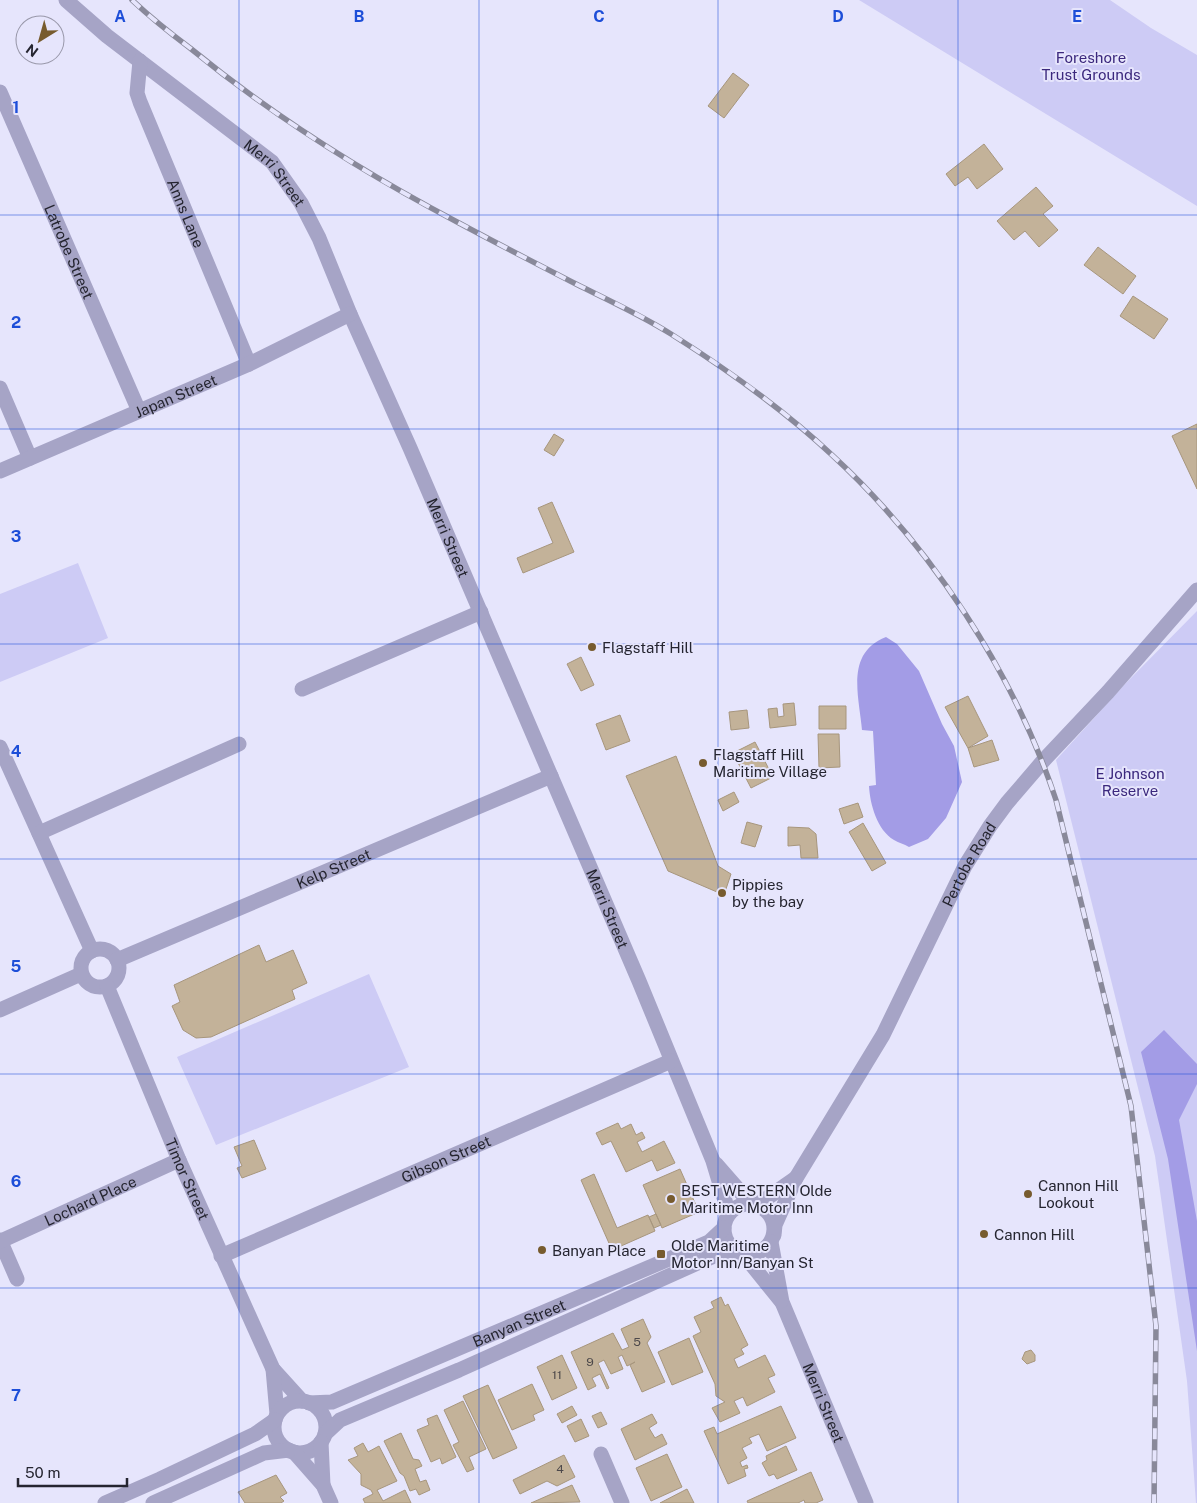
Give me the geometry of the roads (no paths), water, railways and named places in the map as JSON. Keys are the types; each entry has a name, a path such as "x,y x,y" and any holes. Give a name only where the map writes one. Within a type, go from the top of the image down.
{"street":[{"name":"Merri Street","path":"66,0 107,36 272,162 305,210 639,981 713,1161 726,1221 726,1241 740,1253 782,1302"},
{"name":"Anns Lane","path":"140,61 137,93 140,102 249,364"},
{"name":"Latrobe Street","path":"0,92 139,411"},
{"name":"Japan Street","path":"0,471 249,364 350,314"},
{"path":"0,388 30,458"},
{"name":"Pertobe Road","path":"773,1238 775,1225 796,1178 879,1042 966,866 990,826 1043,761 1108,692 1197,590"},
{"path":"302,689 480,612"},
{"path":"39,833 239,744"},
{"path":"0,747 92,951"},
{"name":"Kelp Street","path":"116,960 551,776"},
{"path":"103,950 113,955 116,960 118,972 112,983 107,986 101,988 89,984 82,974 80,969 83,958 92,951 103,950"},
{"path":"0,1010 82,974"},
{"name":"Timor Street","path":"107,986 179,1160 273,1369 306,1402"},
{"name":"Gibson Street","path":"221,1256 671,1061"},
{"name":"Lochard Place","path":"0,1240 179,1160"},
{"name":"Merri Street","path":"713,1161 754,1204 763,1207 773,1219 775,1227 773,1238 782,1302 866,1503"},
{"name":"Pertobe Road","path":"754,1204 796,1178"},
{"name":"Banyan Street","path":"306,1402 332,1402 709,1242 735,1208 754,1204"},
{"name":"Banyan Street","path":"322,1438 340,1420 459,1370 718,1254 760,1253 766,1249 773,1238"},
{"path":"0,1240 17,1279"},
{"path":"452,1352 459,1370"},
{"name":"Timor Street","path":"273,1369 276,1417"},
{"path":"104,1503 247,1438 276,1417 288,1404 295,1402 306,1402 315,1406 323,1416 326,1428 322,1438 323,1485"},
{"path":"276,1417 274,1427 277,1438 284,1448 292,1451 323,1485 331,1503"},
{"path":"153,1503 264,1453 309,1451 322,1438"},
{"path":"601,1454 622,1503"}],"railway":[{"path":"132,0 160,25 221,73 287,120 354,164 424,204 660,327 754,391 813,438 868,491 903,529 965,614 993,659 1017,705 1038,752 1056,800 1131,1106 1156,1326 1154,1503"}],"place":[{"name":"Flagstaff Hill","path":"592,647"},
{"name":"Flagstaff Hill Maritime Village","path":"703,763"},
{"name":"Pippies by the bay","path":"722,893"},
{"name":"Cannon Hill Lookout","path":"1028,1194"},
{"name":"BEST WESTERN Olde Maritime Motor Inn","path":"671,1199"},
{"name":"Cannon Hill","path":"984,1234"},
{"name":"Banyan Place","path":"542,1250"},
{"name":"Olde Maritime Motor Inn/Banyan St","path":"661,1254"}],"park label":[{"name":"Foreshore Trust Grounds","path":"1091,66"},
{"name":"E Johnson Reserve","path":"1130,782"}]}
